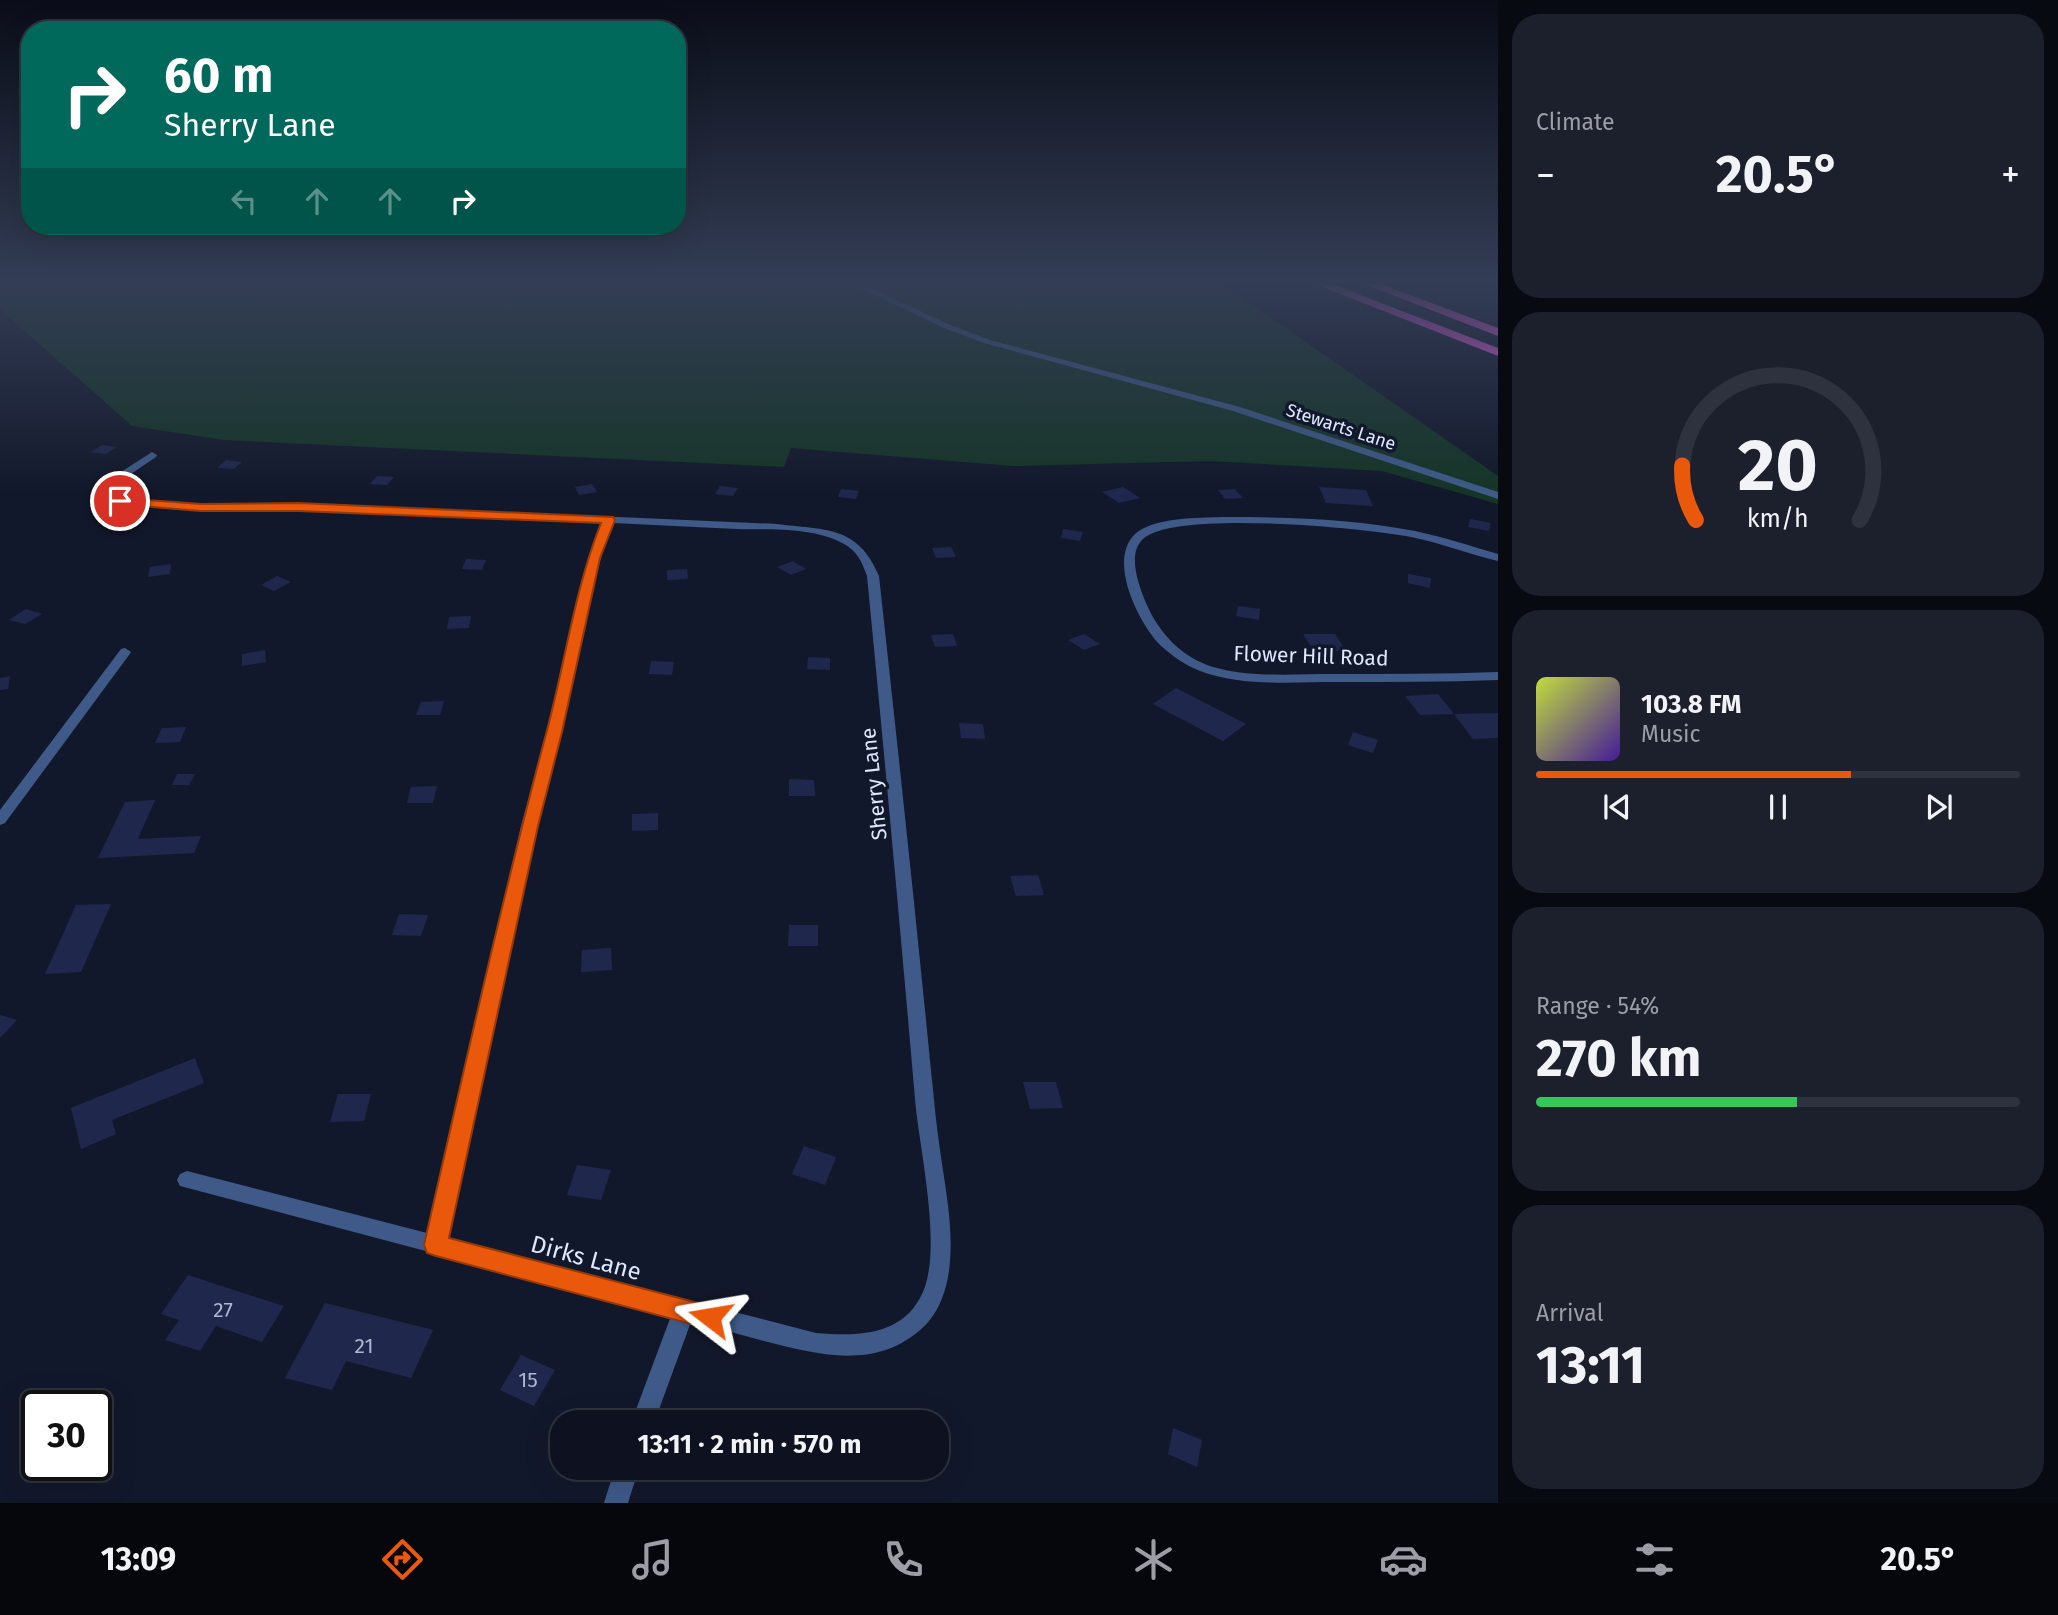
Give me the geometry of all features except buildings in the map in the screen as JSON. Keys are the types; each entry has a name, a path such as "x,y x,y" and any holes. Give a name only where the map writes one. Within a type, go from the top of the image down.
{"street":[{"name":"Stewarts Lane","path":"1031,354 1251,413 1498,496"},
{"name":"Sherry Lane","path":"152,455 111,484 112,498 137,504 201,507 299,507 776,527 826,534 845,540 858,549 873,576 910,933 926,1122 941,1248 940,1272"},
{"path":"436,1245 529,826 554,732 594,558 609,520"},
{"name":"Flower Hill Road","path":"1498,558 1401,532 1252,521 1172,522 1149,528 1139,537 1131,550 1129,564 1139,602 1156,634 1176,653 1207,669 1268,678 1498,676"},
{"path":"0,820 125,652"},
{"name":"Dirks Lane","path":"187,1180 816,1344 864,1345 905,1331 930,1302 940,1272"},
{"path":"647,1410 684,1311"},
{"path":"616,1503 623,1480"}],"green space":[{"path":"51,354 1323,354 1498,476 1498,504 1382,471 1211,461 1013,466 791,448 784,467 224,440 132,426"}],"route":[{"path":"120,501 201,507 299,507 609,520 594,558 554,732 529,826 436,1245 710,1317"}]}
